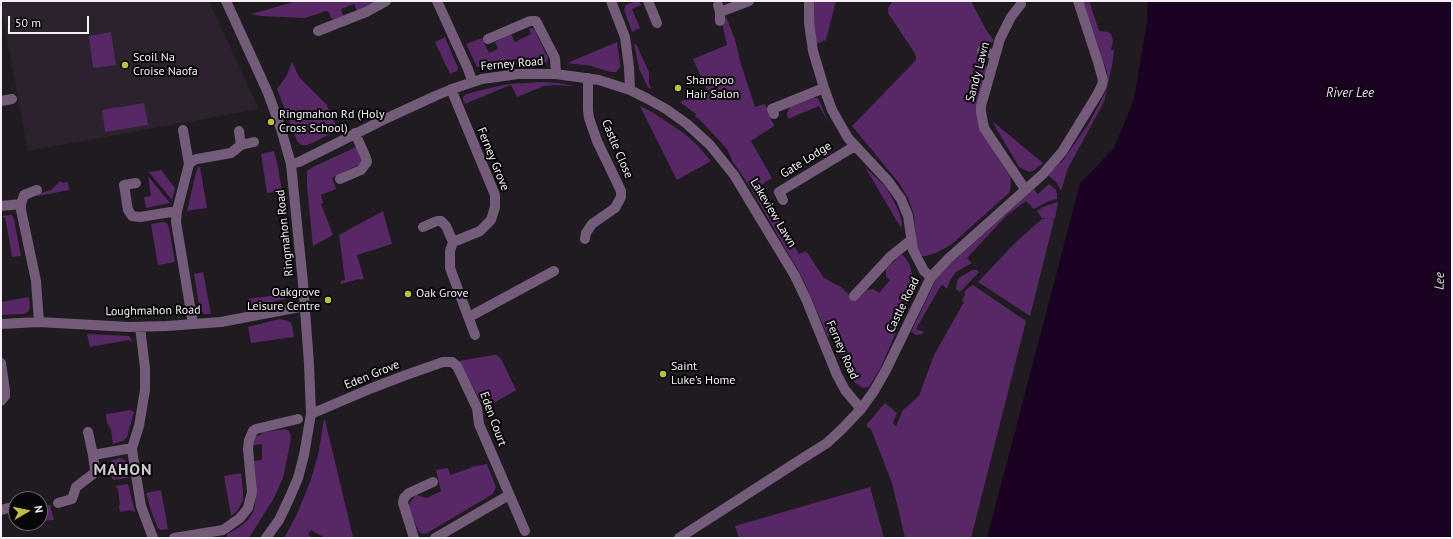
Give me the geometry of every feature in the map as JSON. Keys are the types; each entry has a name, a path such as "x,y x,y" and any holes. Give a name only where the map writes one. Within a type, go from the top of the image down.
{"street":[{"name":"Ringmahon Road","path":"226,1 268,93 281,129 291,164 305,306 311,414 304,455 298,478 290,499 266,538"},
{"path":"318,31 366,12 386,1"},
{"path":"437,1 472,81"},
{"path":"648,1 657,23"},
{"path":"719,13 749,1"},
{"path":"809,1 810,38 824,88 837,120 848,138 888,181 902,199 908,216 910,241 913,250 924,271 931,277"},
{"name":"Castle Road","path":"679,538 827,442 842,429 861,409 874,391 886,370 931,277 948,259 1042,174 1062,152 1102,86 1103,80 1078,1"},
{"path":"614,2 625,37 630,90"},
{"name":"Sandy Lawn","path":"1021,4 1004,30 981,106 984,128 1025,189"},
{"path":"488,40 530,21 536,21 555,58 556,74"},
{"path":"982,51 995,56"},
{"name":"Ferney Road","path":"291,164 299,162 451,89 472,81 505,75 556,74 588,78 630,90 666,109 687,124 710,145"},
{"name":"Castle Close","path":"585,239 586,233 592,224 615,208 622,197 621,191 598,143 589,118 588,78"},
{"path":"774,114 772,109 824,88"},
{"name":"Ferney Grove","path":"451,89 494,190 496,200 494,213 491,220 485,227 473,234 453,242"},
{"path":"1,101 12,99"},
{"path":"183,130 189,164 176,222 193,324"},
{"path":"239,131 241,144"},
{"path":"340,179 361,170 367,162 355,134"},
{"path":"189,164 197,159 231,153 241,144 254,142"},
{"name":"Lakeview Lawn","path":"710,145 723,160 744,190 795,276 806,299"},
{"name":"Gate Lodge","path":"783,200 779,192 855,146"},
{"path":"136,183 124,185 128,210 132,216 140,217 178,211"},
{"path":"37,190 24,196 21,204 21,210 36,282 39,322"},
{"path":"1,206 21,204"},
{"path":"423,227 437,221 441,221 446,226 453,242 450,252 450,268 475,335"},
{"path":"854,296 890,257 910,241"},
{"path":"469,317 554,271"},
{"name":"Ferney Road","path":"806,299 837,375 851,398 861,409"},
{"name":"Loughmahon Road","path":"1,324 39,322 140,327 193,324 221,322 305,306"},
{"path":"140,327 145,368 145,390 139,426 132,448 141,506 153,538"},
{"name":"Eden Grove","path":"311,414 372,388 443,362"},
{"name":"Eden Court","path":"443,362 452,362 457,366 477,408 479,424 525,531"},
{"path":"1,363 6,391 5,396 1,401"},
{"path":"174,538 223,530 240,518 248,508 252,492 248,440 253,431 298,419"},
{"path":"58,503 72,499 76,487 93,474 95,470 88,432"},
{"path":"93,455 132,448"},
{"path":"414,538 403,503 404,498 409,493 433,482"},
{"path":"435,538 509,495"}],"shaded area":[{"name":"Scoil Na Croise Naofa","path":"1,1 209,1 259,109 28,151"},
{"path":"297,1 375,1 357,11 354,4 341,9 343,16 334,19 331,18 329,12 326,11 305,18 261,16 251,14"},
{"path":"639,1 641,5 632,9 640,28 632,32 624,10 626,5"},
{"path":"814,1 836,1 826,40 816,44 813,20"},
{"path":"893,1 971,1 985,28 994,41 989,44 982,43 977,57 984,61 987,68 977,107 993,150 1011,178 1010,192 952,244 938,252 926,256 921,256 917,250 914,215 908,198 899,183 852,126 916,60 916,56 912,49 888,13 888,8"},
{"path":"1083,1 1089,1 1099,31 1108,32 1111,34 1113,41 1111,50 1114,50 1113,60 1104,102 1068,168 1061,191 1057,183 1048,175 1064,159 1089,123 1104,95 1108,82 1107,72"},
{"path":"726,17 735,39 740,61 755,107 765,104 774,126 751,141 772,178 760,186 799,254 806,251 824,278 841,287 856,301 867,290 873,289 879,293 890,280 886,277 886,269 901,255 903,255 910,265 913,280 910,300 880,369 869,387 863,388 855,383 833,335 828,337 804,281 750,187 733,162 727,149 695,116 696,114 680,102 707,90 693,59 727,45 723,28 723,22"},
{"path":"529,29 534,29 548,58 547,62 477,67 466,44 482,38 489,53 498,49 495,42 511,34 515,42 531,34"},
{"path":"111,32 116,65 93,68 89,36"},
{"path":"445,37 458,68 457,71 450,74 435,42"},
{"path":"617,42 620,67 616,72 610,72 591,66 567,63"},
{"path":"636,44 649,72 650,89 639,69 634,45"},
{"path":"292,62 299,77 326,104 338,130 308,145 301,145 297,141 277,89 287,75"},
{"path":"542,82 574,86 544,86 517,97 510,85 465,104 463,100 463,97 466,94 490,88 509,84"},
{"path":"813,98 818,98 829,124 819,106 788,119 787,113 790,107"},
{"path":"144,103 148,125 105,132 102,110"},
{"path":"640,106 652,112 685,134 711,161 677,180"},
{"path":"992,121 1043,163 1033,171 1029,172 1019,167"},
{"path":"356,147 363,161 332,178 336,189 321,195 323,203 321,204 333,235 313,246 307,187 307,171"},
{"path":"274,151 282,191 267,193 261,154"},
{"path":"198,167 200,167 207,208 187,211 196,172"},
{"path":"865,167 885,186 891,196 900,214 902,224 901,228"},
{"path":"161,170 175,188 172,200 149,172"},
{"path":"148,176 170,203 146,208 144,197 151,196"},
{"path":"60,181 63,183 68,182 69,190 38,196 40,193 51,190"},
{"path":"1049,184 1056,190 1057,199 1049,201 1034,209 1026,201 1006,216 967,258 972,263 956,272 950,280 947,289 943,285 940,287 916,329 924,332 917,335 911,332 938,275 1034,189 1038,194"},
{"path":"1058,202 1055,219 1042,218 1037,211 1043,207"},
{"path":"383,211 392,244 357,255 364,279 341,284 341,281 345,280 339,235"},
{"path":"12,215 21,256 12,257 6,222 5,218 2,216"},
{"path":"1048,218 1054,220 1030,316 978,282 1015,243 1042,219"},
{"path":"163,222 167,223 169,228 175,262 158,265 151,224"},
{"path":"972,270 977,270 979,272 960,292 956,289 957,281 959,278"},
{"path":"203,272 211,314 204,314 200,310 194,274"},
{"path":"973,285 1026,321 971,538 905,538 892,483 871,429 867,427 867,424 885,403 897,413 893,423 896,426 903,410 919,396 934,355 964,302 962,301 965,295 964,293"},
{"path":"290,290 289,296 285,299 250,307 248,299 286,294"},
{"path":"29,297 30,308 28,312 23,314 1,315 1,302"},
{"path":"280,319 291,323 294,337 251,343 248,327"},
{"path":"87,334 129,336 133,343 129,340 90,347"},
{"path":"497,355 501,359 516,390 484,409 460,361"},
{"path":"131,410 134,412 127,437 123,441 113,444 111,429 107,423 106,414"},
{"path":"324,420 353,537 325,538 311,530 308,535 313,538 284,538 298,512 311,479 318,455"},
{"path":"284,429 289,431 291,435 290,444 283,478 274,498 249,538 227,538 227,534 247,521 253,512 255,505 256,483 254,461 262,460 262,444 253,445 255,437 265,432"},
{"path":"121,458 126,461 128,478 113,480 110,462"},
{"path":"487,464 496,487 493,494 427,533 422,534 418,530 408,507 416,495 427,498 441,491 436,470 448,468 450,475 471,467"},
{"path":"241,473 243,500 238,510 231,516 224,476"},
{"path":"128,484 135,512 130,510 120,512 118,489 115,486"},
{"path":"870,487 884,538 739,538 735,526"},
{"path":"161,490 168,529 162,530 158,528 146,493"},
{"path":"48,505 50,505 54,520 48,520"}],"water":[{"path":"1148,1 1452,1 1452,538 987,538 1080,184 1114,148 1134,99 1147,21"}],"place":[{"name":"Scoil Na Croise Naofa","path":"125,65"},
{"name":"Shampoo Hair Salon","path":"678,88"},
{"name":"Ringmahon Rd (Holy Cross School)","path":"271,122"},
{"name":"Oak Grove","path":"408,294"},
{"name":"Oakgrove Leisure Centre","path":"328,300"},
{"name":"Saint Luke's Home","path":"663,374"}],"district":[{"name":"MAHON","path":"123,470"}],"water label":[{"name":"River Lee","path":"1350,93"},
{"name":"Lee","path":"1440,281"}]}
